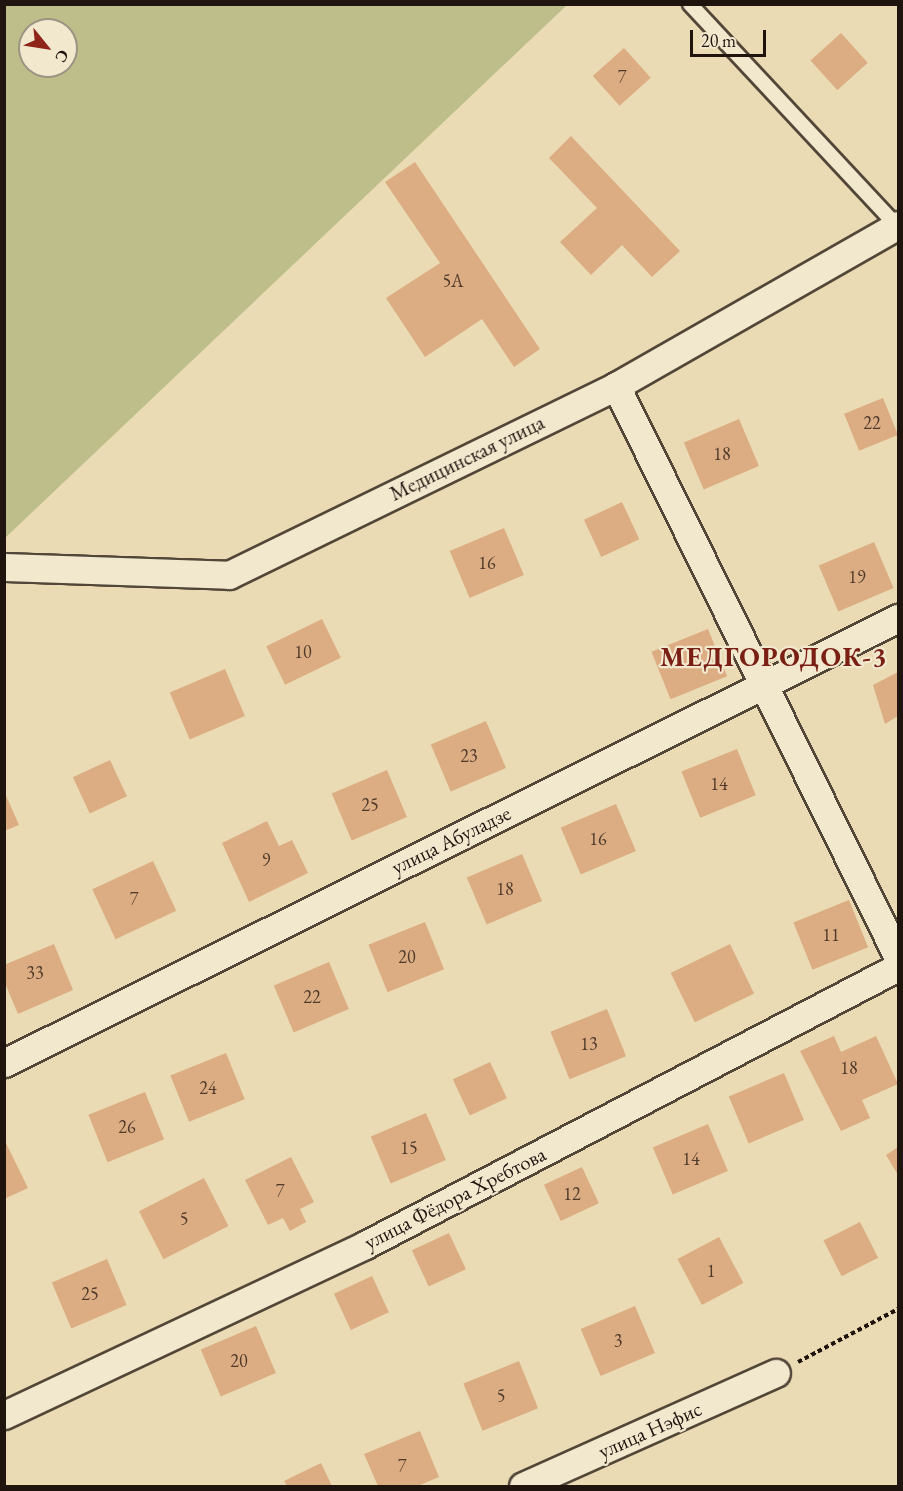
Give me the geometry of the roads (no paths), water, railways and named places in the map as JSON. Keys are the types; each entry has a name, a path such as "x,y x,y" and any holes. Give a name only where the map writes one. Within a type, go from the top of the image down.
{"street":[{"name":"Медицинская улица","path":"4,567 229,575 616,386 898,226"},
{"path":"616,386 898,957"},
{"name":"улица Абуладзе","path":"4,1063 898,618"},
{"name":"улица Фёдора Хребтова","path":"4,1415 365,1245 898,968"},
{"name":"улица Нэфис","path":"523,1486 776,1373"}],"lane":[{"path":"690,4 898,226"}],"district":[{"name":"МЕДГОРОДОК-3","path":"774,657"}]}
